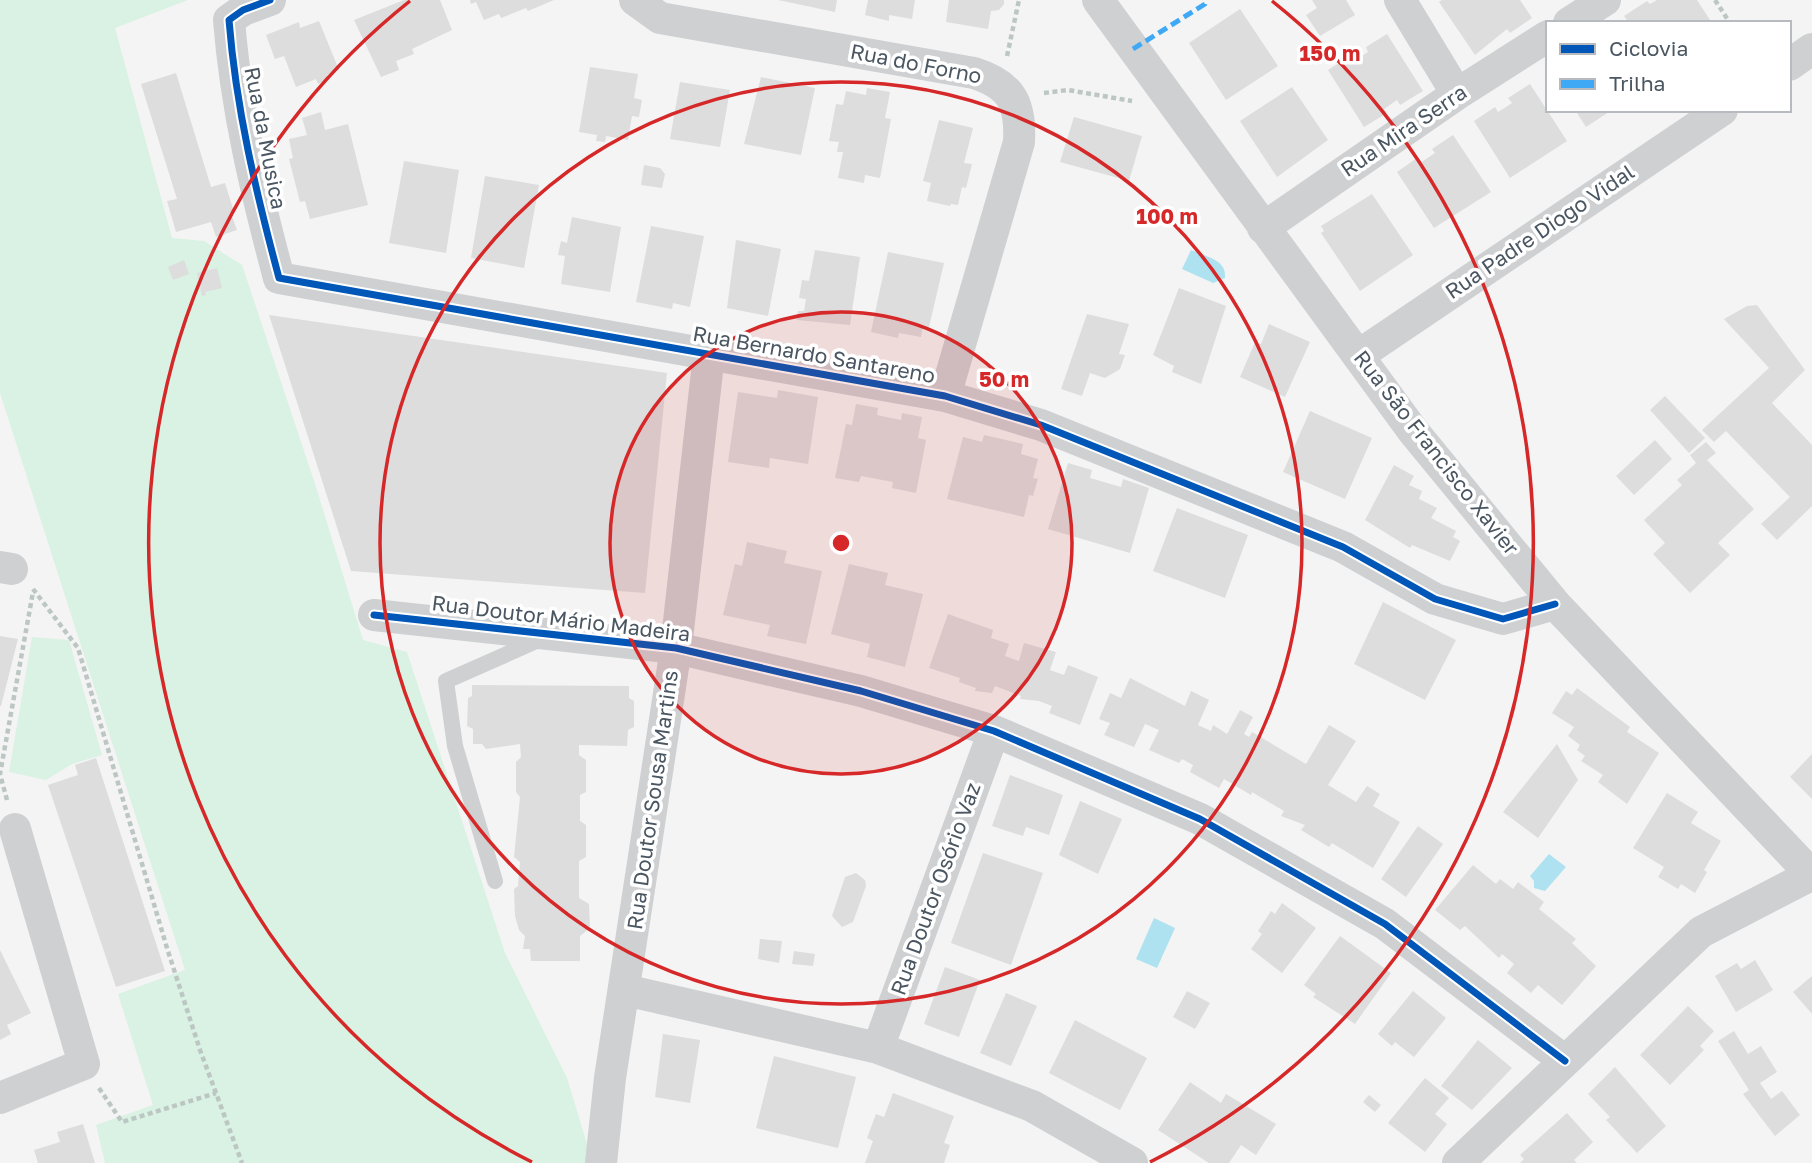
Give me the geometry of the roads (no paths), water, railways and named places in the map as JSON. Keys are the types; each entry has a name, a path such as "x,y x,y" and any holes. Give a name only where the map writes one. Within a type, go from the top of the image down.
{"street":[{"name":"Rua do Forno","path":"635,0 660,18 974,73 1006,90 1020,120 1019,142 945,396"},
{"name":"Rua São Francisco Xavier","path":"1098,0 1413,431 1555,604 1812,875"},
{"path":"1400,0 1457,94"},
{"path":"1572,21 1605,0"},
{"name":"Rua da Musica","path":"256,5 229,20 233,79 248,159 279,278"},
{"name":"Rua Mira Serra","path":"1263,228 1457,94 1546,37"},
{"path":"1791,64 1812,49"},
{"name":"Rua Padre Diogo Vidal","path":"1359,355 1719,112"},
{"name":"Rua Bernardo Santareno","path":"279,278 945,396 1041,425 1343,547 1435,599 1503,619 1555,604"},
{"name":"Rua Doutor Sousa Martins","path":"601,1163 610,1078 676,648 709,354"},
{"name":"Rua Doutor Mário Madeira","path":"374,615 676,648 861,691 993,731 1200,819 1385,924 1565,1061"},
{"name":"Rua Doutor Osório Vaz","path":"878,1048 993,731"},
{"path":"0,1098 84,1064 15,829"},
{"path":"1458,1163 1701,932 1812,875"},
{"path":"625,990 878,1048 1032,1106 1132,1163"}],"lane":[{"path":"495,881 454,746 446,681 552,634"}],"water":[{"path":"1191,250 1219,263 1225,272 1225,278 1213,283 1182,269"},
{"path":"1549,854 1566,867 1545,891 1534,888 1534,881 1530,876"},
{"path":"1154,918 1175,928 1157,968 1136,959"}]}
